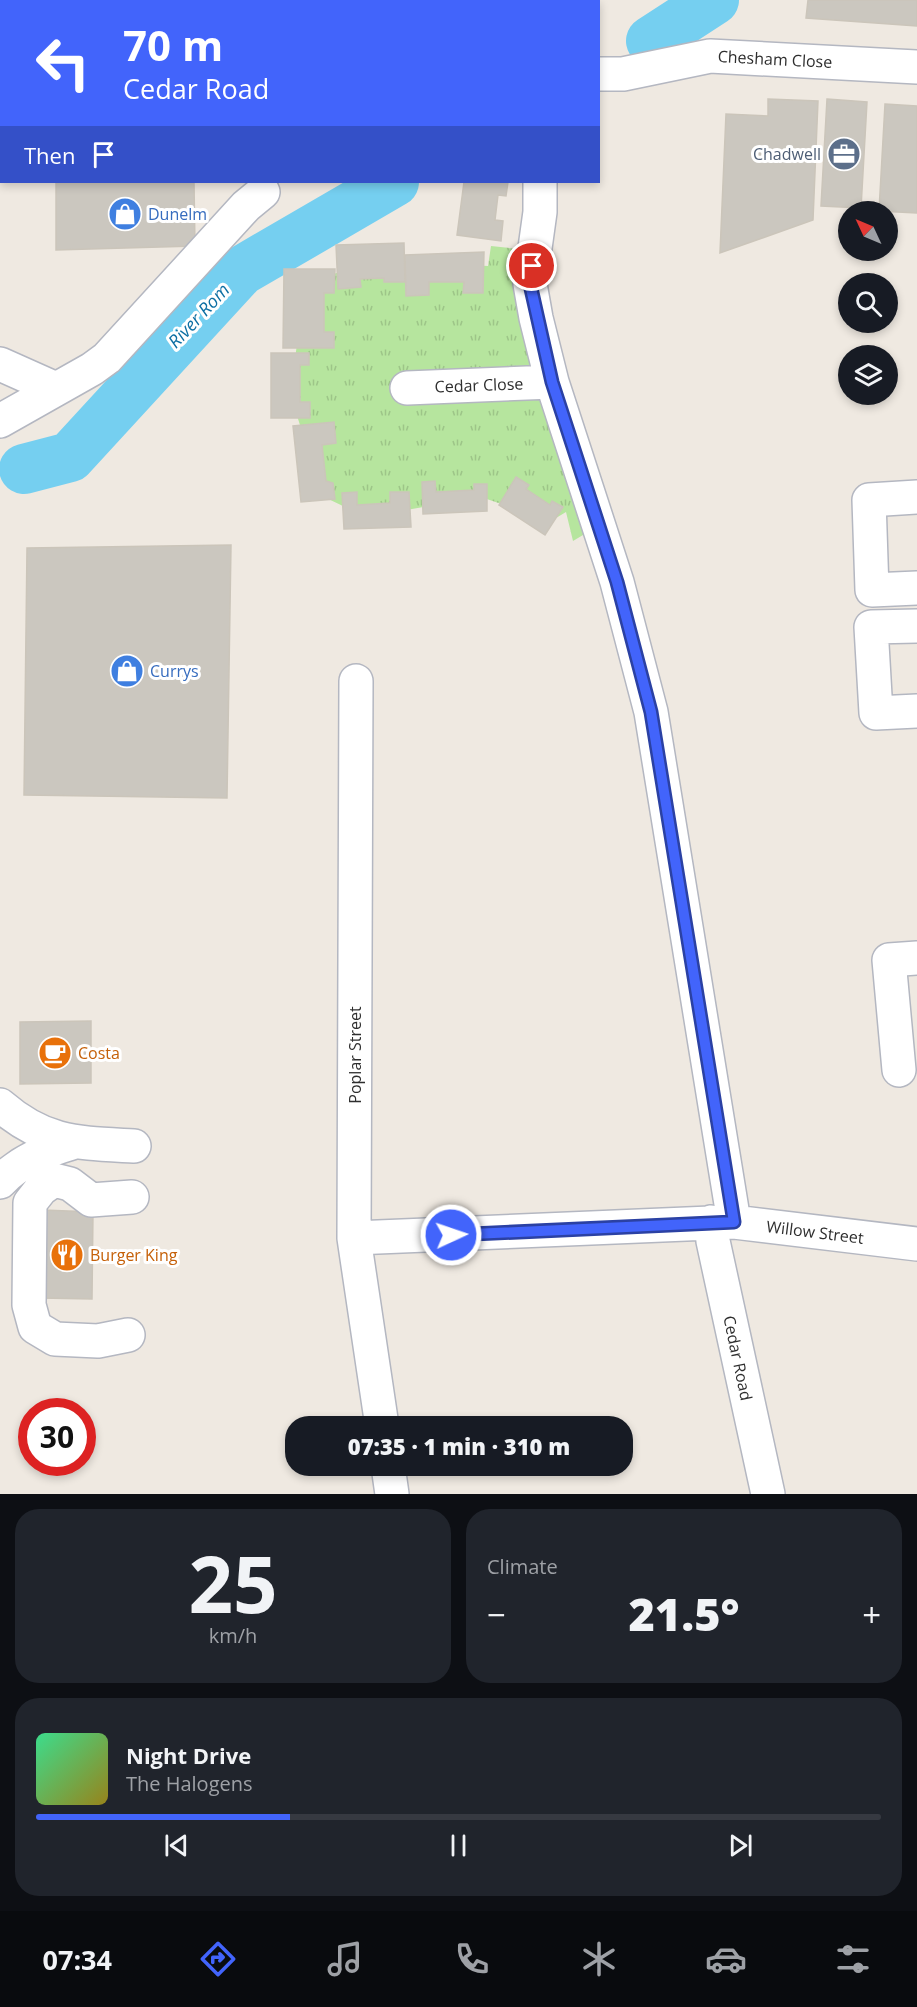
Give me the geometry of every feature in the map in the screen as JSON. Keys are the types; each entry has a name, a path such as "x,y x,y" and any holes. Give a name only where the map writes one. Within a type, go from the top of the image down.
{"street":[{"name":"Chesham Close","path":"600,74 623,74 710,56 917,67"},
{"name":"Cedar Road","path":"540,183 540,212 530,284 552,382 617,582 651,712 722,1222 713,1241 768,1494"},
{"path":"0,421 92,369 107,358 246,207 263,192"},
{"path":"0,364 56,389"},
{"name":"Cedar Close","path":"406,388 552,382"},
{"path":"917,497 869,500 872,590 917,588"},
{"path":"917,626 871,627 876,713 917,711"},
{"name":"Poplar Street","path":"356,681 354,1238 381,1416"},
{"path":"899,1070 889,960 917,958"},
{"path":"0,1105 34,1130 72,1143 134,1146"},
{"path":"0,1182 15,1169 45,1151 72,1143"},
{"path":"128,1335 98,1341 55,1339 35,1327 29,1305 30,1203 41,1189 54,1180 69,1184 91,1200 132,1197"},
{"name":"Willow Street","path":"354,1238 722,1222 917,1244"},
{"path":"389,1476 392,1494"}],"green space":[{"path":"491,246 518,249 593,529 573,541 566,512 551,521 481,497 366,517 322,496 290,393 306,282 381,260 488,266"}],"building":[{"path":"808,0 917,0 917,26 806,18"},
{"path":"768,99 818,101 813,220 720,253 726,114 768,116"},
{"name":"Chadwell","path":"827,99 867,102 861,201 838,201 838,207 821,206"},
{"path":"885,104 917,106 917,213 898,212 898,201 880,201"},
{"name":"Dunelm","path":"56,183 194,183 195,246 56,250"},
{"path":"464,183 508,183 506,196 498,195 495,220 503,221 501,241 457,235"},
{"path":"404,243 405,282 384,282 384,278 360,279 361,287 338,289 336,245"},
{"path":"484,252 483,293 463,293 464,282 429,282 429,295 406,296 405,255"},
{"path":"284,269 335,269 334,293 324,293 324,332 334,332 334,348 283,348"},
{"path":"271,353 309,353 309,365 300,365 300,402 310,402 310,418 271,418"},
{"path":"334,422 336,443 322,445 326,481 333,483 335,499 301,502 293,426"},
{"path":"516,477 529,485 526,489 550,505 552,501 563,507 545,535 499,505"},
{"path":"435,481 436,492 474,490 474,484 487,484 487,511 423,514 422,482"},
{"path":"357,492 357,505 390,503 390,492 409,492 411,527 344,529 342,493"},
{"name":"Currys","path":"231,545 227,798 24,795 27,548"},
{"name":"Costa","path":"91,1021 91,1083 20,1084 20,1022"},
{"name":"Burger King","path":"43,1210 93,1212 92,1299 40,1298"}],"waterway":[{"name":"River Rom","path":"651,41 714,0"},
{"name":"River Rom","path":"24,469 70,457 241,271 392,183"}],"place":[{"name":"Chadwell","path":"844,154"},
{"name":"Dunelm","path":"125,214"},
{"name":"Currys","path":"127,671"},
{"name":"Costa","path":"55,1053"},
{"name":"Burger King","path":"67,1255"}],"route":[{"path":"451,1235 734,1222 651,712 617,582 552,382 530,284 532,266"}]}
